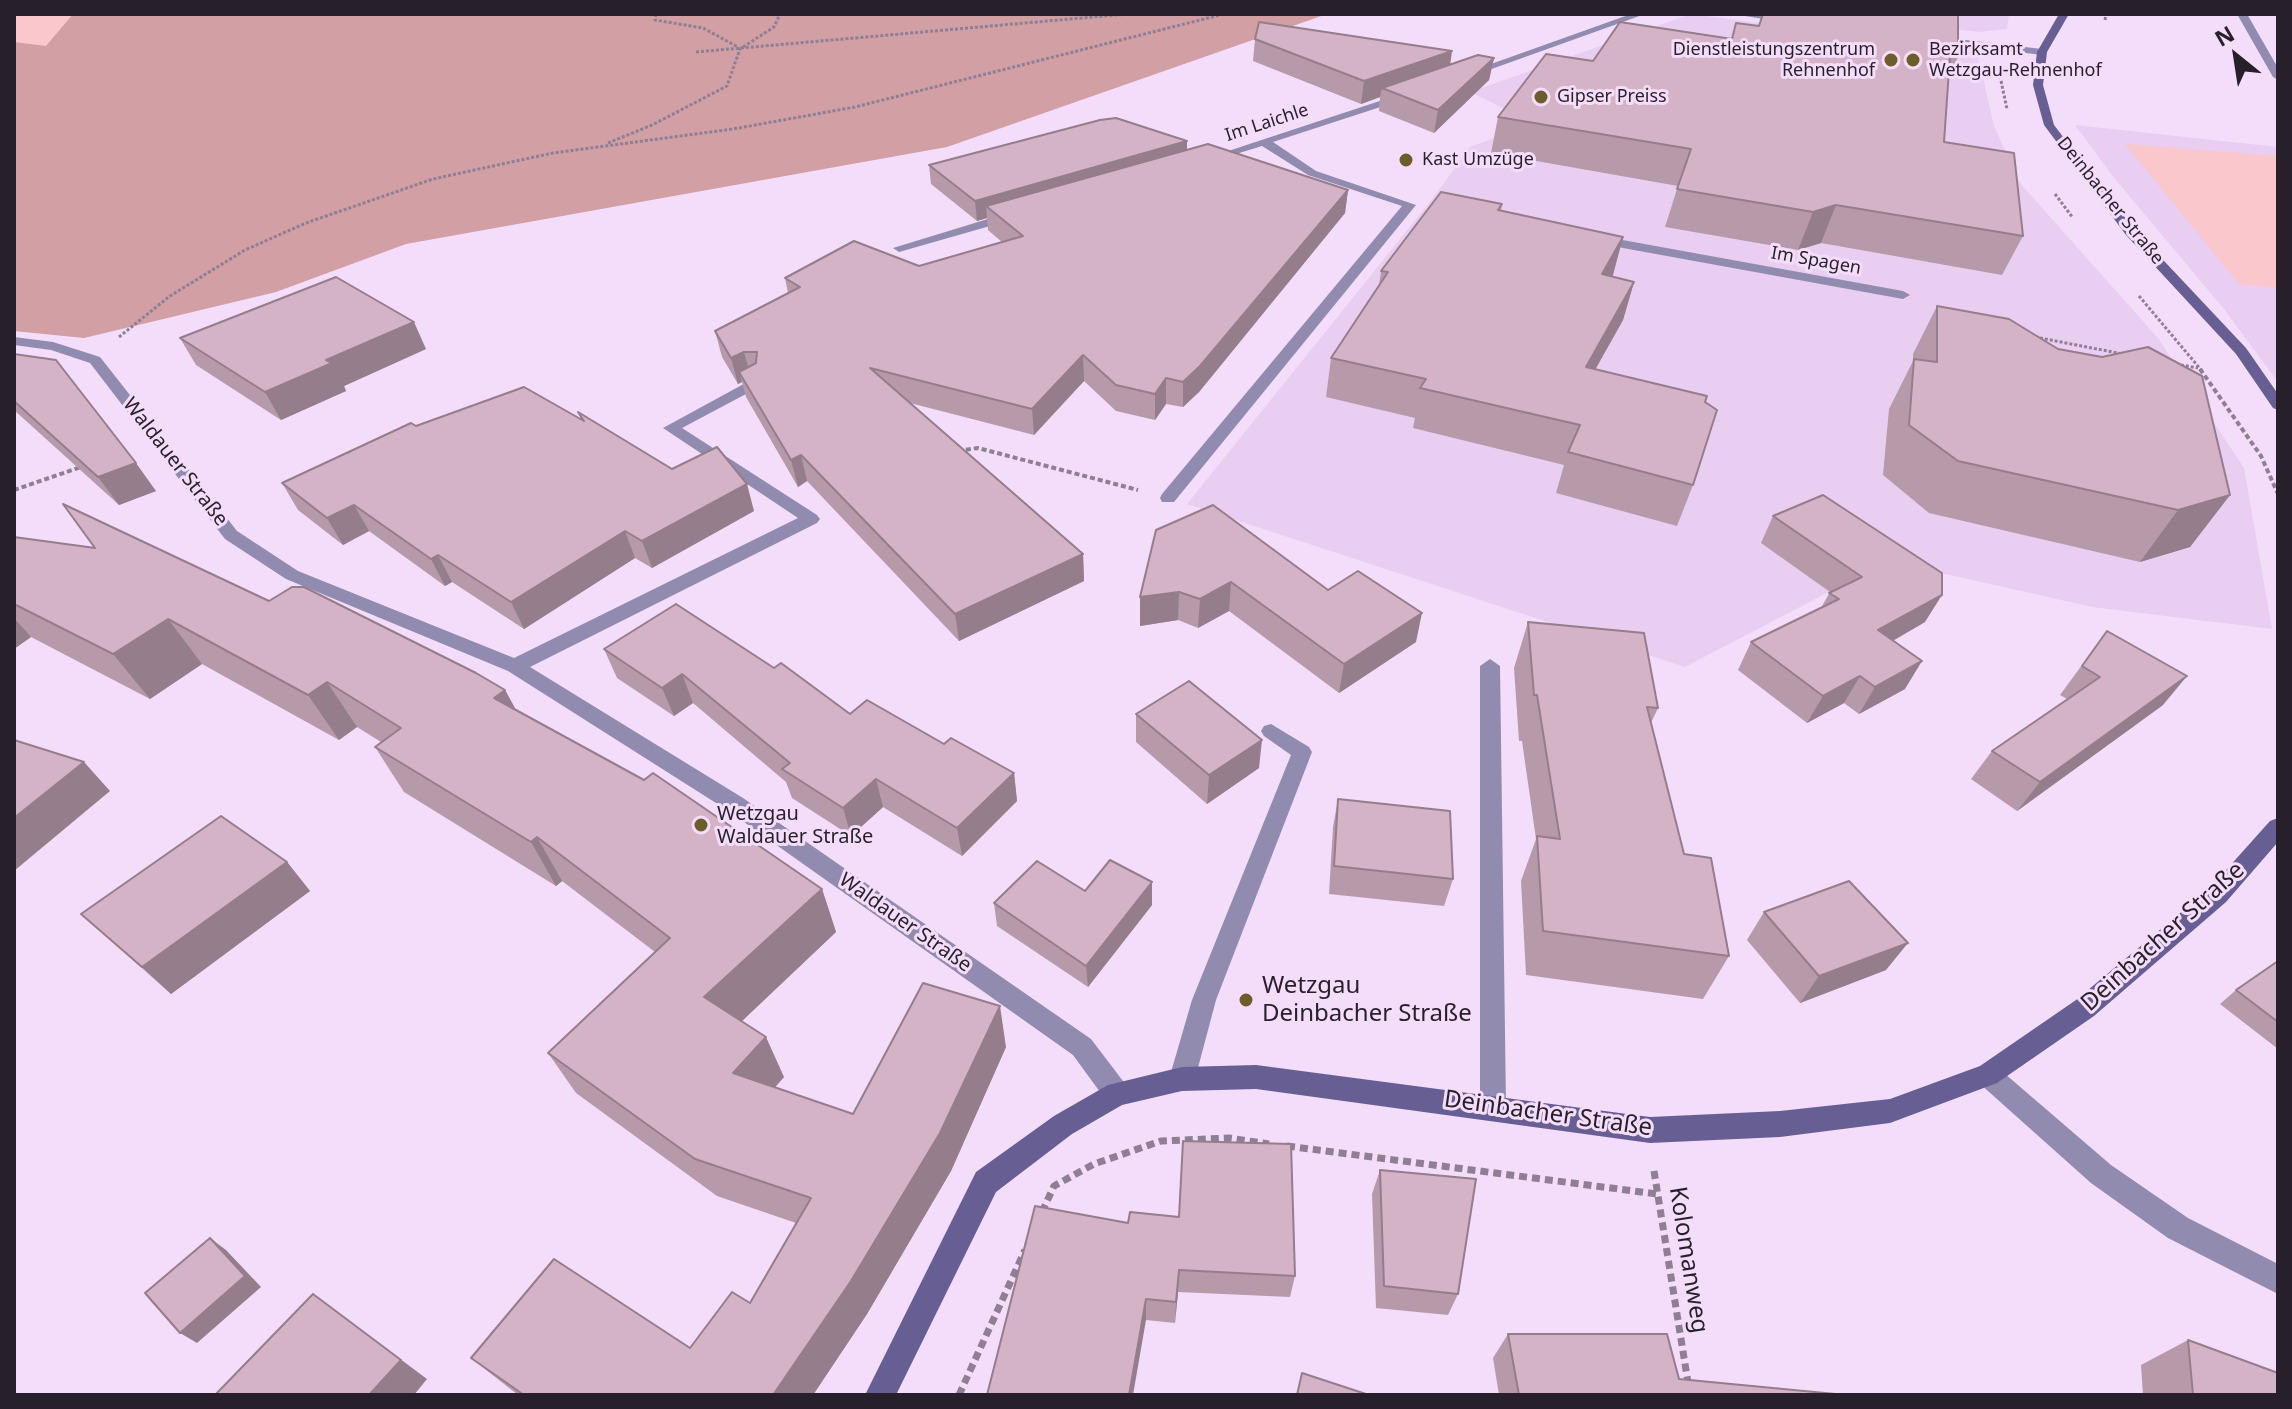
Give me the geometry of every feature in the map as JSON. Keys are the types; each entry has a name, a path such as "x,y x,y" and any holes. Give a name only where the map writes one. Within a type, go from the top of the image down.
{"street":[{"path":"1457,78 1640,14"},
{"path":"1738,14 1798,22"},
{"name":"Deinbacher Straße","path":"2064,14 2042,52 2038,85 2049,125 2130,232 2241,351 2278,405"},
{"path":"2242,14 2278,77"},
{"path":"1920,37 2042,52"},
{"name":"Im Laichle","path":"1190,165 1266,143 1413,93"},
{"path":"1266,143 1312,173 1425,208"},
{"path":"1168,498 1410,205"},
{"path":"899,248 1021,213"},
{"name":"Im Spagen","path":"1579,236 1903,295"},
{"path":"14,341 53,346 95,360"},
{"name":"Waldauer Straße","path":"95,360 231,535 292,575 515,666 735,804 1082,1047 1117,1094"},
{"path":"515,666 811,519 671,428 756,383"},
{"path":"1490,666 1493,1107"},
{"path":"1182,1079 1204,1000 1302,752 1271,731"},
{"name":"Deinbacher Straße","path":"880,1395 986,1182 1063,1125 1117,1094 1182,1079 1256,1077 1650,1130 1780,1124 1890,1111 1988,1075 2085,1008 2218,895 2278,827"},
{"path":"1988,1075 2101,1174 2178,1228 2278,1280"}],"path":[{"path":"656,14 655,20 703,28 740,49"},
{"path":"599,147 652,125 727,86 740,49 774,27 780,14"},
{"path":"696,52 1127,14"},
{"path":"95,360 170,296 245,250 306,223 433,179 553,153 733,129 855,107 1224,14"},
{"path":"2105,20 2106,14"},
{"path":"2029,335 2138,356"},
{"path":"2169,362 2200,368 2261,456 2278,494"},
{"path":"954,452 978,448 1168,498"},
{"path":"14,490 82,466"},
{"name":"Kolomanweg","path":"1650,1130 1657,1194 1690,1395"},
{"path":"1035,1228 1054,1186 1094,1164 1161,1141 1229,1138 1657,1194"},
{"path":"959,1395 1028,1242"}],"shaded area":[{"path":"14,14 73,14 46,47 14,42"},
{"path":"73,14 1327,14 947,147 406,244 276,292 84,338 14,331 14,42 46,46"},
{"path":"1691,14 1977,51 1994,126 2020,183 2158,338 2244,468 2272,629 2092,607 1888,561 1685,667 1187,504 1433,198 1470,147 1534,123 1470,92"},
{"path":"1813,14 2009,14 2007,29 1979,32"},
{"path":"2075,125 2278,147 2278,382 2224,309 2115,179"},
{"path":"2125,144 2278,156 2278,288 2239,284"}],"building":[{"path":"1763,14 1958,14 1958,57 1950,56 1944,142 2014,153 2023,236 1836,205 1813,212 1677,189 1691,149 1498,117 1546,54 1593,61 1620,22 1732,39 1736,23 1759,26"},
{"path":"1259,22 1452,51 1364,81 1255,39"},
{"path":"1478,55 1494,58 1438,110 1382,88"},
{"path":"1116,118 1187,141 975,201 929,165 1100,120"},
{"path":"1208,144 1348,190 1200,366 1183,382 1166,378 1155,394 1116,385 1083,355 1032,409 870,368 1083,554 955,614 801,455 791,460 739,372 756,363 757,352 744,352 731,358 715,331 800,287 785,278 854,241 919,266 1023,236 986,206"},
{"path":"1441,192 1502,204 1498,210 1623,237 1602,274 1634,282 1586,367 1707,396 1705,402 1717,410 1693,485 1568,452 1580,425 1420,388 1426,379 1331,358 1388,272 1381,271"},
{"path":"336,277 414,322 326,360 332,363 265,392 180,338"},
{"path":"1937,306 2009,319 2058,349 2102,357 2148,347 2202,376 2230,495 2178,510 1958,461 1909,425 1914,359 1937,362"},
{"path":"14,354 56,360 136,463 98,477 14,401"},
{"path":"524,387 584,421 578,412 672,469 717,447 747,484 642,541 625,531 511,602 438,555 431,559 354,505 327,518 282,483 411,423 416,426"},
{"path":"1823,495 1942,573 1942,595 1878,630 1922,661 1875,687 1860,676 1823,696 1751,642 1839,599 1829,593 1862,577 1773,516"},
{"path":"63,504 269,601 292,587 304,587 476,673 505,690 494,698 644,780 653,773 822,889 704,997 766,1037 733,1073 853,1114 923,983 1000,1006 940,1133 851,1281 773,1395 524,1395 471,1358 554,1259 690,1348 732,1292 750,1303 811,1198 695,1159 548,1053 670,938 537,837 531,842 375,747 401,728 327,682 308,695 168,619 113,654 14,604 14,537 95,548"},
{"path":"1213,505 1328,590 1358,571 1422,613 1344,664 1231,582 1200,599 1179,592 1140,597 1156,530"},
{"path":"676,604 774,668 781,663 850,714 867,700 944,744 951,738 1014,773 957,828 876,779 843,808 782,769 790,763 682,674 662,688 604,649"},
{"path":"1528,622 1644,633 1658,708 1647,707 1684,854 1711,858 1729,956 1543,931 1537,836 1560,839 1537,695 1534,695"},
{"path":"2107,631 2187,676 2040,782 1992,751 2100,677 2082,666"},
{"path":"1189,681 1262,740 1209,775 1136,714"},
{"path":"14,740 84,762 14,818"},
{"path":"1338,799 1450,811 1453,879 1334,866"},
{"path":"221,816 287,862 142,967 81,914"},
{"path":"1110,860 1152,882 1086,966 994,903 1037,861 1085,891"},
{"path":"1849,881 1908,943 1819,976 1764,912"},
{"path":"2278,961 2278,1022 2236,990"},
{"path":"1183,1141 1291,1144 1295,1276 1179,1270 1176,1302 1146,1299 1129,1395 987,1395 1035,1206 1128,1223 1130,1212 1179,1217"},
{"path":"1380,1170 1476,1179 1458,1294 1384,1286"},
{"path":"210,1238 245,1276 180,1333 145,1293"},
{"path":"313,1294 401,1360 369,1395 215,1395"},
{"path":"1508,1334 1667,1334 1679,1379 1846,1395 1519,1395"},
{"path":"2188,1340 2278,1373 2278,1395 2193,1395"},
{"path":"1302,1373 1369,1395 1297,1395"}],"place":[{"name":"Dienstleistungszentrum Rehnenhof","path":"1891,60"},
{"name":"Bezirksamt Wetzgau-Rehnenhof","path":"1913,60"},
{"name":"Gipser Preiss","path":"1541,97"},
{"name":"Kast Umzüge","path":"1406,160"},
{"name":"Wetzgau Waldauer Straße","path":"701,825"},
{"name":"Wetzgau Deinbacher Straße","path":"1246,1000"}]}
